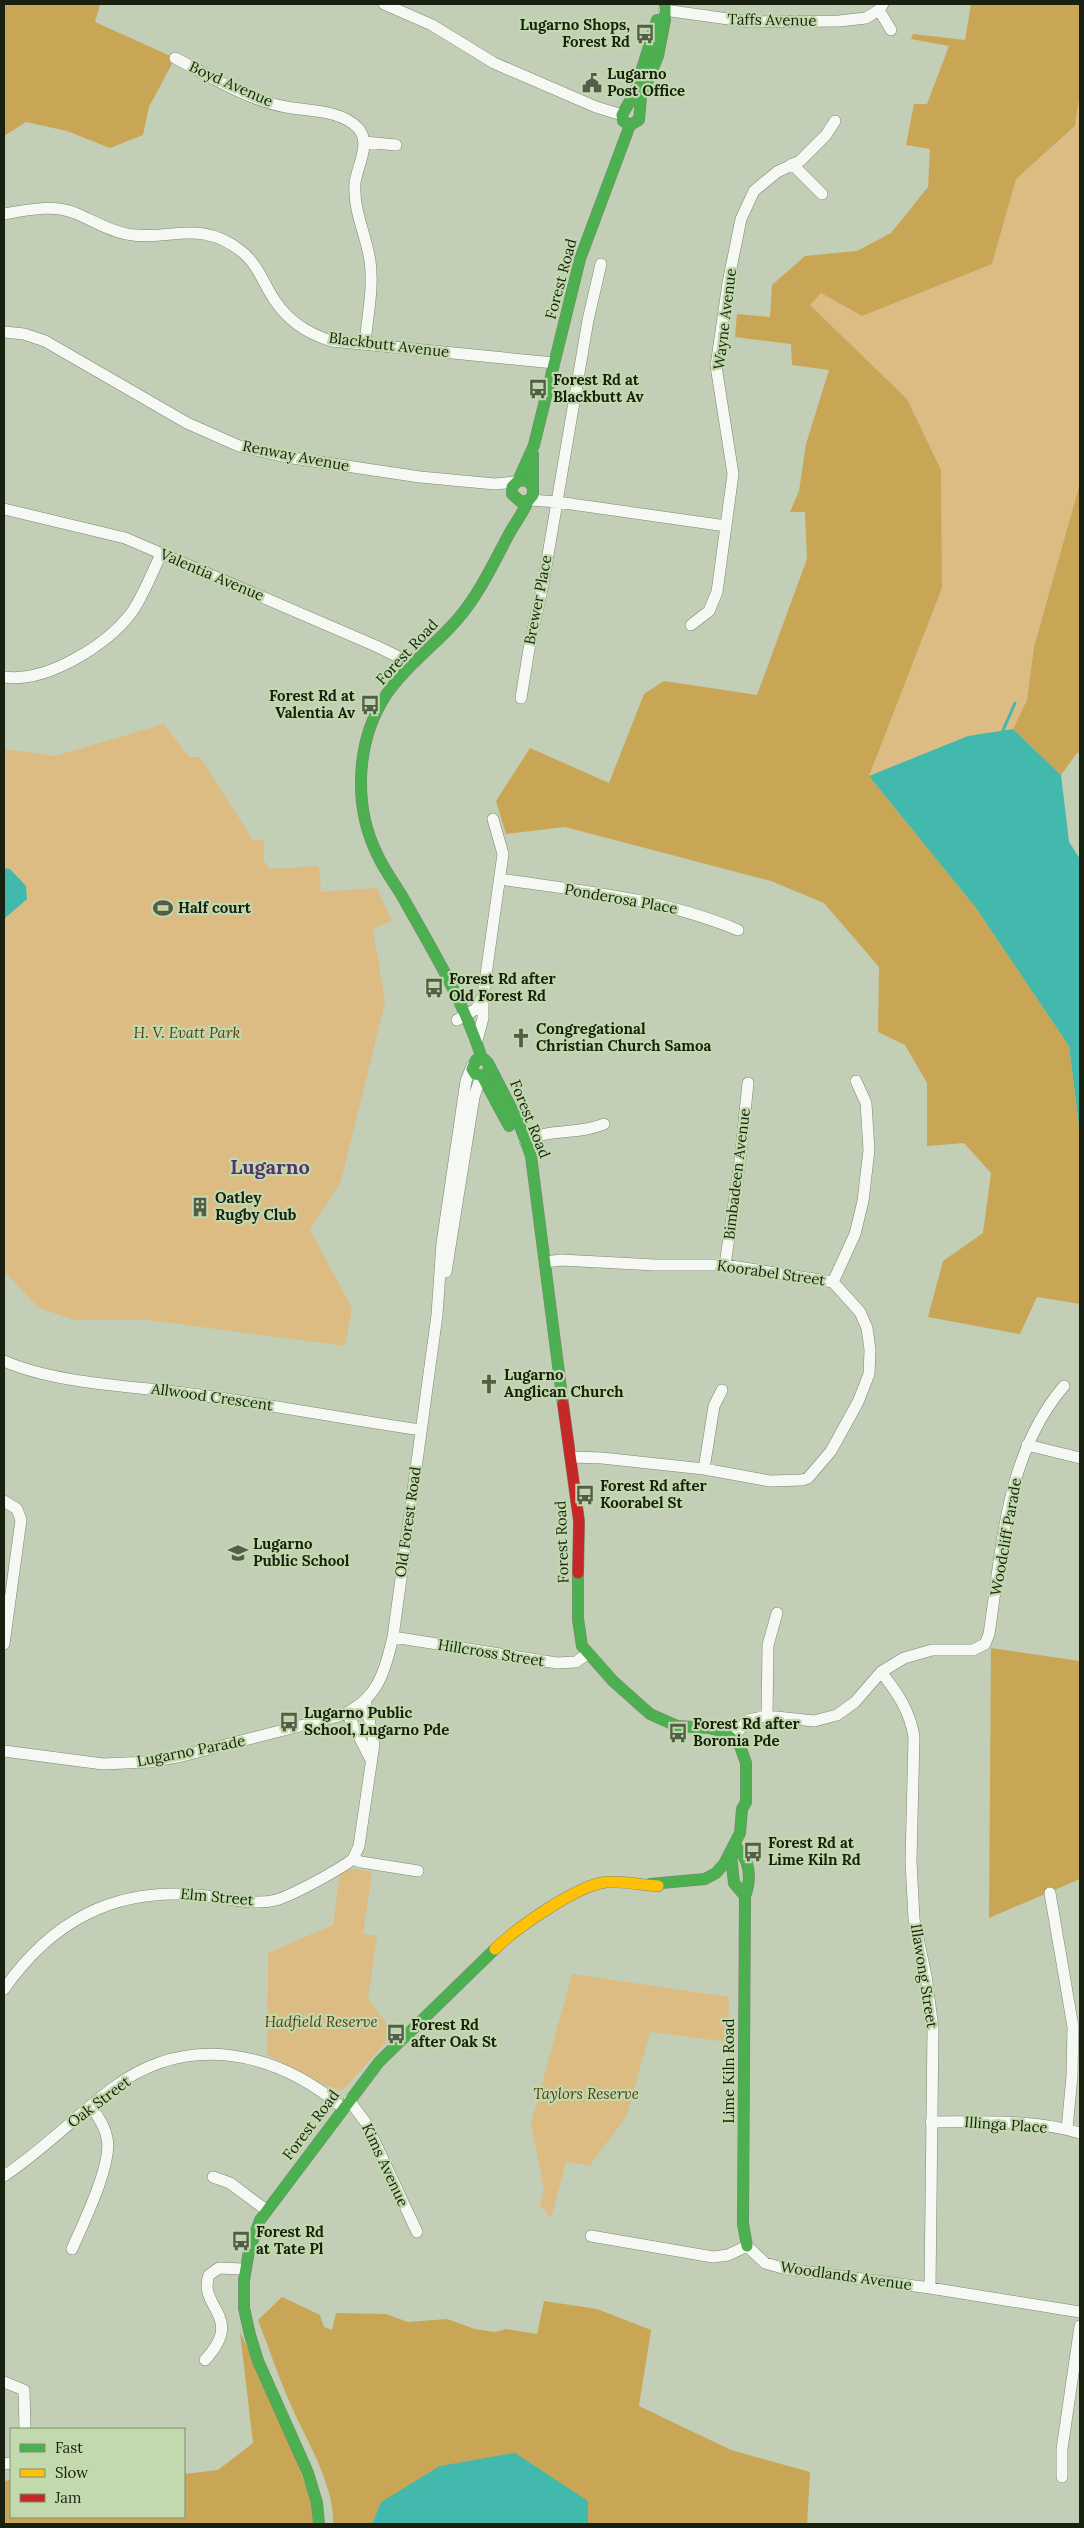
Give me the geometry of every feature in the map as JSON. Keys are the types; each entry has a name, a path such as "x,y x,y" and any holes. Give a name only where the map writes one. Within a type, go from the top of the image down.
{"street":[{"path":"384,4 432,25 494,63 596,107 625,112 636,110 640,117"},
{"path":"664,7 665,20 660,47 652,74 642,93 640,117 637,122 630,125 625,123 625,112 635,92 655,24 664,7"},
{"name":"Taffs Avenue","path":"664,7 756,23 839,21 866,18 881,7 891,30"},
{"name":"Boyd Avenue","path":"175,58 262,100 285,107 326,113 346,120 359,129 364,142"},
{"name":"Wayne Avenue","path":"691,625 708,611 717,592 733,474 716,366 728,283 741,219 754,191 777,172 814,148 834,121"},
{"name":"Forest Road","path":"479,1064 477,1040 461,1017 397,904 394,887 365,820 360,794 360,766 367,734 387,694 413,664 450,628 474,599 494,567 509,534 531,494 534,445 580,259 630,125"},
{"path":"365,344 371,264 358,216 355,189 364,142 396,145"},
{"path":"792,164 822,194"},
{"name":"Blackbutt Avenue","path":"4,214 38,208 56,208 73,212 126,234 145,236 184,232 214,238 234,246 248,258 283,312 300,327 332,341 554,363"},
{"path":"557,502 588,320 601,264"},
{"name":"Renway Avenue","path":"4,332 24,334 45,341 187,423 239,446 271,455 445,480 495,484 517,482"},
{"name":"Forest Road","path":"517,482 534,445"},
{"path":"527,480 531,494 520,502 513,496 512,487 517,482 527,480"},
{"name":"Renway Avenue","path":"495,484 513,496"},
{"path":"531,494 557,502 726,526"},
{"name":"Forest Road","path":"509,534 513,496"},
{"name":"Brewer Place","path":"521,698 557,502"},
{"name":"Valentia Avenue","path":"4,509 114,534 413,664"},
{"path":"4,677 17,678 53,669 74,661 82,655 117,627 132,611 161,554"},
{"path":"477,1040 482,1018 483,996 503,854 493,819"},
{"name":"Ponderosa Place","path":"500,879 653,902 702,915 738,930"},
{"path":"461,1017 479,1006 483,996"},
{"name":"Forest Road","path":"461,1017 464,1034 479,1064 525,1141 534,1168 534,1187 580,1530 578,1628 582,1646 587,1654 634,1701 656,1718 677,1726 720,1730 733,1737 745,1757 746,1802 750,1809 750,1819 736,1851 732,1870 721,1881 707,1888 668,1889 650,1884"},
{"path":"479,1064 488,1073 482,1076"},
{"name":"Old Forest Road","path":"437,1316 442,1243 467,1077 479,1064"},
{"name":"Forest Road","path":"482,1076 507,1122 526,1172 534,1187"},
{"name":"Old Forest Road","path":"346,1713 365,1700 382,1676 392,1637 437,1316 452,1244 473,1103 482,1076"},
{"path":"833,1282 855,1234 863,1201 869,1150 866,1103 856,1081"},
{"name":"Bimbadeen Avenue","path":"725,1264 740,1161 748,1083"},
{"path":"473,1103 482,1097 493,1096"},
{"path":"525,1141 542,1134 585,1131 604,1124"},
{"name":"Koorabel Street","path":"545,1262 561,1260 655,1265 725,1264 833,1282 860,1312 867,1328 870,1350 869,1374 858,1402 824,1461 808,1478 802,1480 770,1481 704,1469 602,1458 571,1457"},
{"name":"Allwood Crescent","path":"4,1361 20,1368 58,1377 268,1404 308,1413 421,1430"},
{"name":"Woodcliff Parade","path":"881,1672 914,1654 948,1649 973,1650 988,1640 1011,1494 1027,1445 1044,1411 1064,1386"},
{"path":"704,1469 714,1406 722,1390"},
{"path":"1027,1445 1080,1458"},
{"path":"4,1501 20,1506 21,1520 4,1638"},
{"path":"767,1716 768,1645 777,1613"},
{"name":"Hillcross Street","path":"392,1637 562,1664 576,1662 587,1654"},
{"path":"733,1737 748,1720 767,1716 814,1721 837,1715 855,1702 881,1672"},
{"name":"Illawong Street","path":"881,1672 901,1700 910,1720 914,1737 911,1861 914,1919 926,1976 933,2028 930,2288"},
{"path":"365,1700 374,1744 359,1846 353,1859 418,1871"},
{"path":"346,1713 371,1760"},
{"name":"Lugarno Parade","path":"4,1751 103,1764 149,1762 269,1734 346,1713"},
{"name":"Forest Road","path":"319,2524 316,2500 308,2472 249,2334 242,2301 243,2270 251,2240 266,2210 385,2055 513,1931 591,1885 608,1882 650,1884 705,1879 720,1870 736,1851"},
{"name":"Lime Kiln Road","path":"736,1851 748,1873 749,1888 745,1896 743,2224 747,2246"},
{"name":"Elm Street","path":"4,1989 28,1958 56,1932 77,1918 114,1902 139,1896 172,1893 260,1901 277,1900 353,1859"},
{"path":"732,1870 735,1887 745,1896"},
{"path":"1050,1893 1073,2028 1072,2076 1067,2129"},
{"name":"Oak Street","path":"4,2176 114,2088 144,2070 179,2058 214,2054 242,2056 280,2067 305,2079 346,2104"},
{"name":"Kims Avenue","path":"346,2104 366,2123 417,2232"},
{"path":"72,2249 102,2173 109,2148 104,2127 91,2107"},
{"name":"Illinga Place","path":"932,2122 1002,2122 1067,2129 1080,2133"},
{"path":"213,2177 230,2183 266,2210"},
{"path":"592,2236 713,2257 728,2254 747,2246"},
{"name":"Woodlands Avenue","path":"747,2246 760,2260 778,2268 930,2288 1080,2312"},
{"path":"205,2360 216,2348 222,2334 221,2319 208,2289 209,2275 219,2268 243,2270"},
{"path":"1062,2477 1062,2449 1080,2326"},
{"path":"4,2382 24,2390 25,2428"}],"green space":[{"path":"1080,92 1080,483 1034,647 1027,700 1013,729 1061,775 1069,842 1080,859 1080,915 1073,910 1041,872 1040,911 1024,920 1055,951 1080,1008 1080,1134 1069,1046 976,908 869,776 942,588 941,470 907,399 810,305 821,293 862,316 992,264 1016,179 1075,127"},
{"name":"H. V. Evatt Park","path":"164,724 189,757 200,757 253,840 264,840 264,861 270,869 319,866 321,892 377,888 392,921 373,929 385,1002 341,1181 310,1230 352,1308 345,1346 147,1320 74,1320 39,1308 4,1271 4,749 55,756"},
{"name":"Hadfield Reserve","path":"358,1869 372,1872 363,1934 377,1936 368,1999 394,2033 343,2090 325,2085 267,2055 268,1953 333,1925 340,1874 346,1870"},
{"name":"Taylors Reserve","path":"572,1974 729,1997 728,2042 650,2032 627,2116 592,2162 591,2166 566,2162 551,2218 540,2205 544,2189 531,2124"}],"shaded area":[{"path":"4,4 100,4 95,22 175,58 149,107 143,135 110,148 67,131 26,122 4,136"},
{"path":"971,4 1080,4 1080,92 1075,126 1016,179 992,264 862,316 821,293 810,305 907,399 941,470 942,588 869,776 976,908 1069,1046 1080,1134 1080,1304 1037,1297 1020,1334 928,1317 943,1261 983,1233 991,1173 964,1143 927,1146 927,1083 905,1045 878,1032 879,967 824,903 771,881 565,827 506,834 496,801 530,748 609,783 644,694 664,681 757,695 807,559 805,512 790,512 799,491 806,444 829,370 792,365 791,344 735,337 737,314 770,317 772,285 805,256 857,251 891,233 928,187 930,149 906,145 914,104 927,104 949,46 911,39 913,34 965,40"},
{"path":"1080,483 1080,753 1077,753 1061,775 1013,729 1027,700 1034,647"},
{"path":"991,1648 1080,1661 1080,1879 989,1918"},
{"path":"282,2297 320,2315 324,2327 332,2330 336,2313 386,2314 408,2322 447,2319 475,2329 495,2332 506,2329 537,2334 544,2301 597,2309 651,2330 639,2406 731,2450 810,2472 807,2524 588,2524 588,2501 381,2502 372,2524 333,2524 332,2509 324,2478 296,2417 258,2320"},
{"path":"240,2332 280,2415 312,2504 313,2524 4,2524 4,2481 10,2480 10,2518 185,2518 185,2474 218,2470 253,2443"}],"water":[{"path":"1013,729 1061,775 1069,842 1080,859 1080,1134 1069,1046 976,908 869,776 968,736"},
{"path":"4,868 10,869 26,886 27,899 4,919"},
{"path":"515,2453 588,2501 588,2524 372,2524 381,2502 440,2466"}],"waterway":[{"path":"1001,735 1015,703"}],"traffic: fast":[{"path":"630,125 639,120 641,97 658,56 665,20 665,4"},
{"path":"630,125 623,121 622,115 635,92 657,20"},
{"path":"518,481 534,445 580,259 630,125"},
{"path":"533,454 533,495 529,500 521,502 512,494 512,487 518,481 527,480 533,487"},
{"path":"482,1059 467,1018 448,979 377,854 369,835 364,815 361,773 369,732 376,713 386,695 402,675 447,630 472,601 528,501"},
{"path":"489,1065 488,1073 484,1076 475,1074 472,1069 476,1060 484,1059 488,1063 519,1123 531,1156 563,1404"},
{"path":"482,1076 509,1126"},
{"path":"578,1573 578,1619 582,1646 613,1681 650,1714 677,1726 709,1728 724,1732 740,1746 746,1763 746,1802 742,1809 740,1833 724,1864 716,1873 705,1879 650,1884"},
{"path":"735,1846 747,1863 749,1876 745,1896 743,2224 747,2246"},
{"path":"731,1855 734,1883 745,1896"},
{"path":"319,2524 317,2503 308,2473 258,2361 250,2335 244,2308 244,2280 249,2251 260,2220 379,2062 495,1949"}],"traffic: slow":[{"path":"495,1949 517,1930 548,1908 581,1890 607,1882 658,1886"}],"traffic: jam":[{"path":"563,1404 579,1521 578,1573"}],"place":[{"name":"Lugarno Shops, Forest Rd","path":"645,34"},
{"name":"Lugarno Post Office","path":"592,83"},
{"name":"Forest Rd at Blackbutt Av","path":"538,389"},
{"name":"Forest Rd at Valentia Av","path":"370,705"},
{"name":"Half court","path":"163,908"},
{"name":"Forest Rd after Old Forest Rd","path":"434,988"},
{"name":"Congregational Christian Church Samoa","path":"521,1038"},
{"name":"Oatley Rugby Club","path":"200,1207"},
{"name":"Lugarno Anglican Church","path":"489,1384"},
{"name":"Forest Rd after Koorabel St","path":"585,1495"},
{"name":"Lugarno Public School","path":"238,1553"},
{"name":"Lugarno Public School, Lugarno Pde","path":"289,1722"},
{"name":"Forest Rd after Boronia Pde","path":"678,1733"},
{"name":"Forest Rd at Lime Kiln Rd","path":"753,1852"},
{"name":"Forest Rd after Oak St","path":"396,2034"},
{"name":"Forest Rd at Tate Pl","path":"241,2241"}],"district":[{"name":"Lugarno","path":"270,1167"}]}
